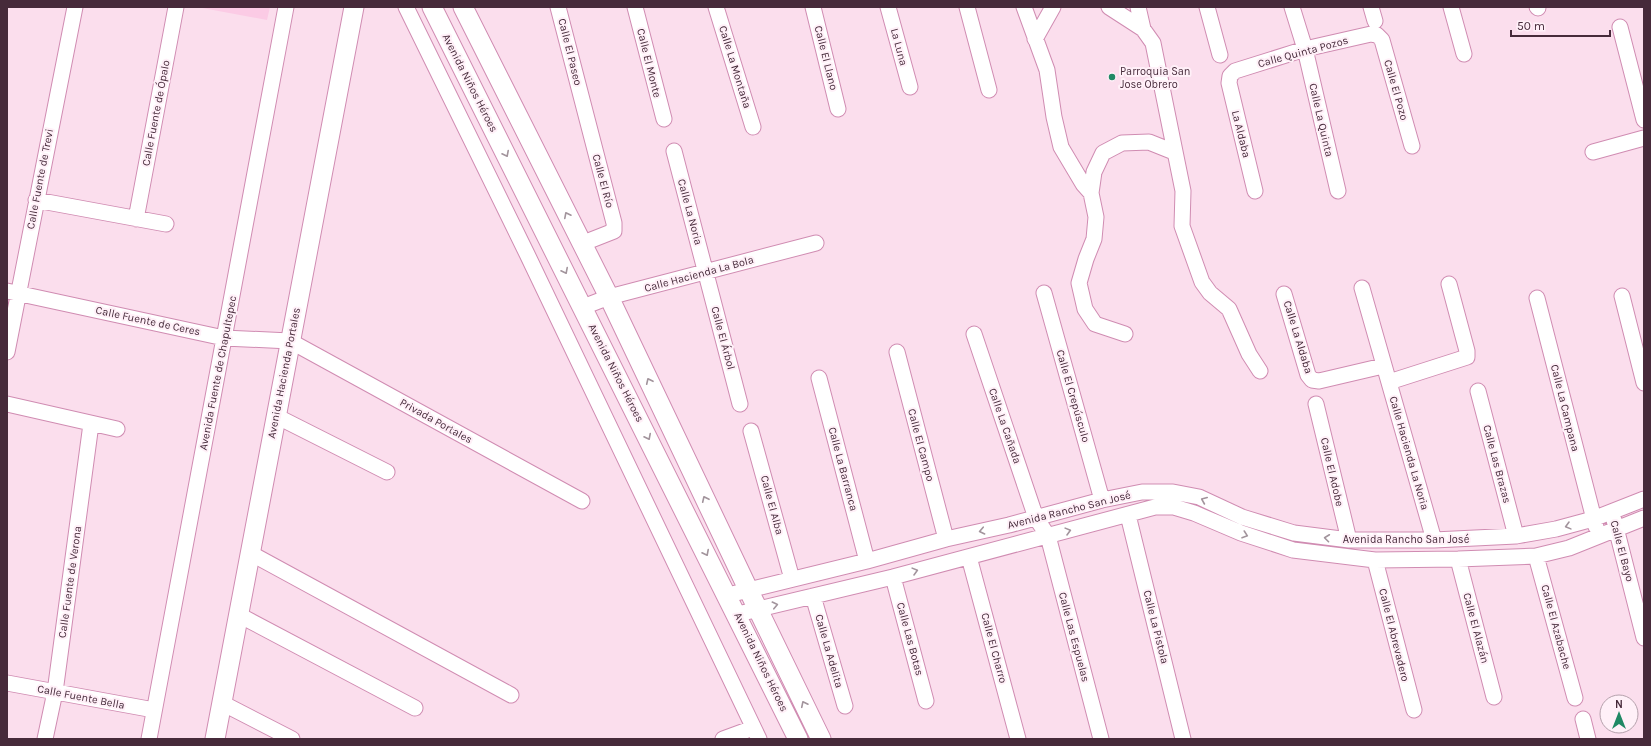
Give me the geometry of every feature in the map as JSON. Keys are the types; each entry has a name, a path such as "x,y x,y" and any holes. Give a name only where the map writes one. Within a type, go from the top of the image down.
{"main road":[{"name":"Avenida Hacienda Portales","path":"215,739 354,7"},
{"name":"Avenida Niños Héroes","path":"432,7 738,614 798,739"},
{"name":"Avenida Niños Héroes","path":"462,7 609,297 757,609 822,739"}],"street":[{"name":"Calle Fuente de Trevi","path":"7,352 12,292 36,200 75,7"},
{"name":"Calle Fuente de Ópalo","path":"136,219 176,7"},
{"name":"Avenida Fuente de Chapultepec","path":"149,739 286,7"},
{"path":"406,7 527,254 756,733 723,739"},
{"name":"Calle El Paseo","path":"558,7 581,98"},
{"name":"Calle El Monte","path":"635,7 664,118"},
{"name":"Calle La Montaña","path":"716,7 753,127"},
{"name":"Calle El Llano","path":"813,7 838,109"},
{"name":"La Luna","path":"888,7 910,87"},
{"path":"967,7 989,90"},
{"path":"1024,7 1047,70 1054,117 1061,147 1083,184 1091,193"},
{"path":"1035,39 1053,7"},
{"path":"1109,7 1143,29 1153,43 1183,191 1182,226 1202,282 1210,293 1229,309 1250,354 1260,371"},
{"path":"1138,7 1143,29"},
{"path":"1207,7 1220,55"},
{"name":"Calle La Quinta","path":"1292,7 1305,49 1338,191"},
{"path":"1451,7 1464,54"},
{"name":"Calle Quinta Pozos","path":"1230,76 1235,71 1305,49 1371,34 1375,21"},
{"name":"Calle El Pozo","path":"1375,21 1382,40 1412,146"},
{"path":"1620,27 1644,120"},
{"name":"La Aldaba","path":"1230,76 1229,83 1256,192"},
{"name":"Calle El Río","path":"581,98 614,223 614,231 581,244"},
{"path":"1594,152 1644,138"},
{"path":"1125,334 1095,324 1085,309 1079,283 1094,239 1096,217 1091,193 1094,172 1103,153 1122,144 1149,142 1174,152"},
{"name":"Calle La Noria","path":"674,151 706,272"},
{"path":"36,200 166,224"},
{"name":"Calle Hacienda La Bola","path":"583,307 609,297 816,243"},
{"name":"Calle El Árbol","path":"706,272 740,404"},
{"path":"1389,382 1466,357 1467,351 1449,284"},
{"name":"Calle Hacienda La Noria","path":"1362,288 1383,366 1389,382 1434,540"},
{"name":"Calle Fuente de Ceres","path":"12,292 224,338 290,341"},
{"name":"Calle El Crepúsculo","path":"1044,293 1102,500"},
{"name":"Calle La Aldaba","path":"1284,294 1308,375 1312,380 1319,381 1383,366"},
{"path":"1622,296 1644,383"},
{"name":"Calle La Campana","path":"1537,298 1598,537"},
{"name":"Calle La Cañada","path":"974,334 1036,518 1048,536"},
{"name":"Privada Portales","path":"290,341 582,501"},
{"name":"Calle El Campo","path":"897,352 946,539"},
{"name":"Calle La Barranca","path":"819,378 867,561"},
{"name":"Calle Las Brazas","path":"1478,391 1516,536"},
{"path":"7,404 117,429"},
{"name":"Calle El Adobe","path":"1316,404 1349,540"},
{"path":"276,416 387,472"},
{"name":"Calle Fuente de Verona","path":"45,739 55,692 91,424"},
{"name":"Calle El Alba","path":"751,431 792,579"},
{"name":"Avenida Rancho San José","path":"728,595 867,561 946,539 1036,518 1102,500 1142,492 1173,492 1199,497 1242,517 1294,533 1349,540 1434,540 1516,536 1556,529 1594,519 1644,499"},
{"name":"Avenida Rancho San José","path":"738,614 893,577 1155,507 1174,507 1194,513 1241,533 1293,550 1375,560 1536,556 1569,548 1644,518"},
{"name":"Calle El Bayo","path":"1612,512 1644,638"},
{"name":"Calle La Pistola","path":"1128,515 1183,739"},
{"name":"Calle Las Espuelas","path":"1048,536 1101,739"},
{"path":"250,553 511,695"},
{"name":"Calle El Azabache","path":"1536,556 1575,698"},
{"name":"Calle El Charro","path":"969,557 1018,739"},
{"name":"Calle El Alazán","path":"1458,559 1494,697"},
{"name":"Calle El Abrevadero","path":"1375,560 1414,710"},
{"name":"Calle Las Botas","path":"893,577 926,701"},
{"name":"Calle La Adelita","path":"813,596 845,706"},
{"path":"239,615 414,708"},
{"name":"Calle Fuente Bella","path":"7,683 154,710"},
{"path":"222,703 292,739"},
{"path":"1583,719 1588,739"}],"shaded area":[{"path":"197,7 270,7 267,20"}],"place":[{"name":"Parroquia San Jose Obrero","path":"1112,77"}]}
